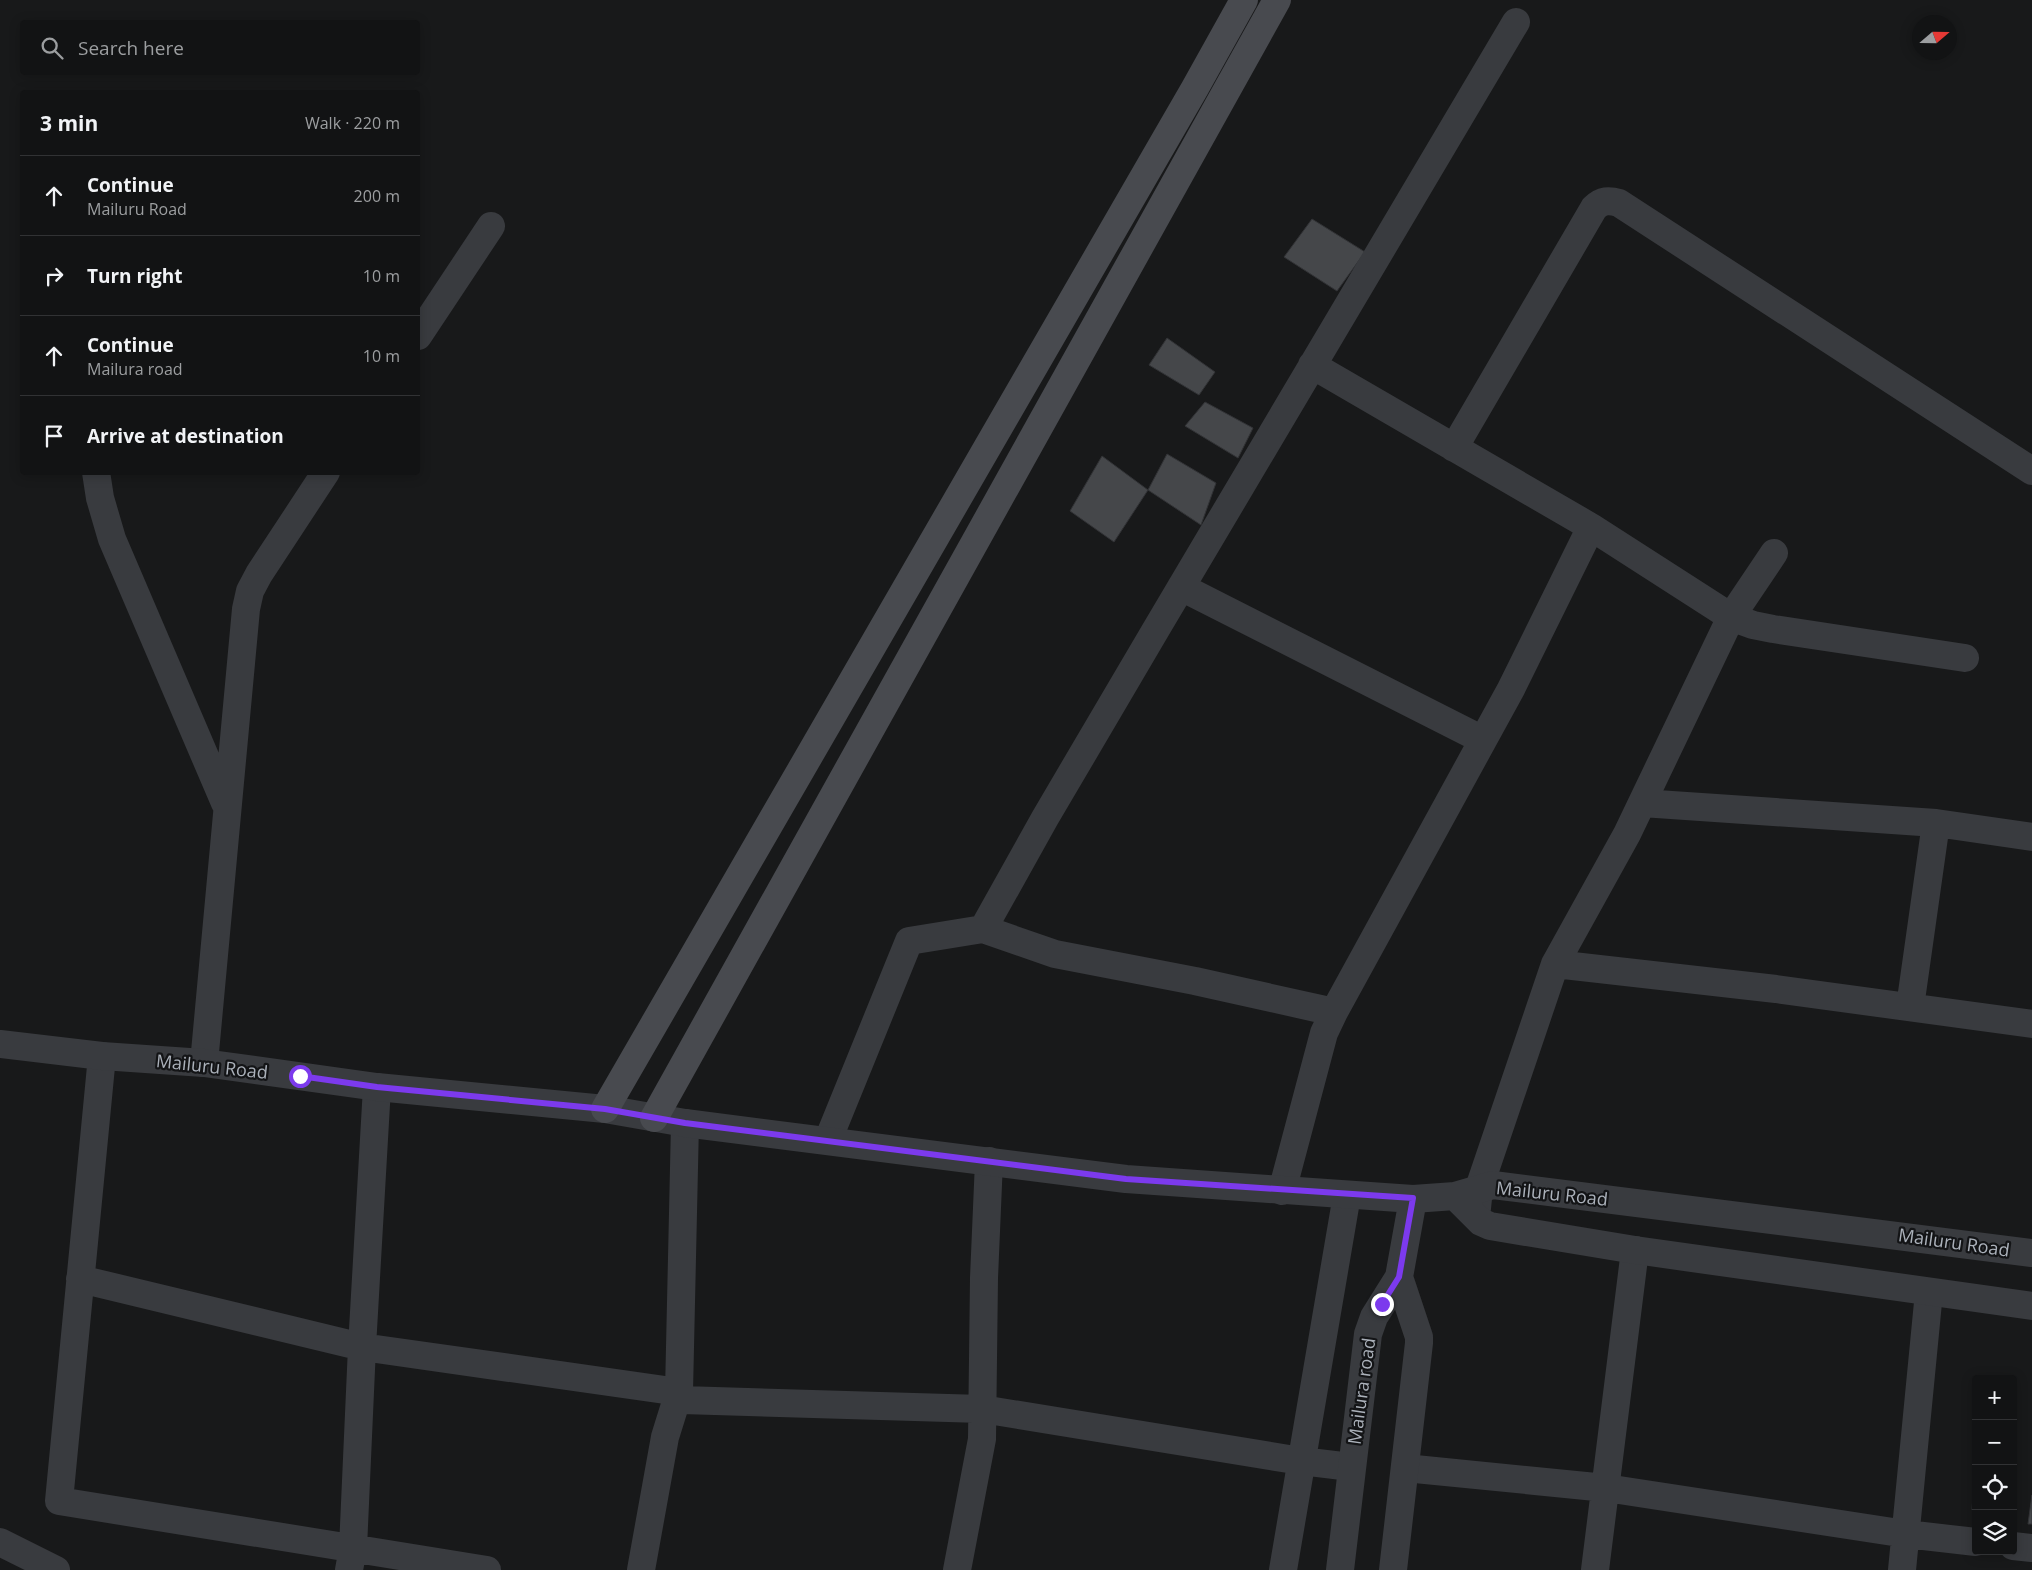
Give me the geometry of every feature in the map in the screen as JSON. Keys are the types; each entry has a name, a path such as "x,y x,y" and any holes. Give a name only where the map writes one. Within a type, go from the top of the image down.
{"main road":[{"path":"605,1109 1190,97 1244,0"},
{"path":"654,1118 1277,0"}],"street":[{"path":"983,929 1045,818 1516,22"},
{"path":"1454,448 1594,208 1599,203 1610,201 1619,203 2032,471"},
{"path":"420,333 492,226"},
{"path":"1312,365 1591,527 1731,617 1753,625 1773,629 1965,658"},
{"path":"96,475 100,498 112,538 227,807"},
{"path":"204,1062 243,629 250,591 259,574 324,475"},
{"path":"1282,1191 1324,1033 1511,689 1591,527"},
{"path":"1774,553 1731,617 1627,834 1555,964 1467,1192 1476,1217 1490,1226 1635,1250 2032,1306"},
{"path":"1181,587 1483,740"},
{"path":"1642,803 1936,823 2032,837"},
{"path":"1910,1007 1936,823"},
{"path":"828,1140 909,941 983,929 1055,954 1195,981 1334,1012"},
{"path":"1555,964 1910,1007 2032,1024"},
{"name":"Mailuru Road","path":"0,1044 102,1056 204,1062 377,1087 605,1109 685,1123 1126,1179 1282,1191 1413,1198 1467,1192 1493,1185 2032,1253"},
{"path":"102,1056 59,1501 351,1559 487,1570"},
{"path":"351,1559 377,1087"},
{"path":"640,1570 664,1437 679,1392 685,1123"},
{"path":"957,1570 982,1439 984,1278 989,1161"},
{"path":"1283,1570 1347,1195"},
{"path":"1393,1570 1419,1344 1419,1337 1399,1277 1413,1198"},
{"path":"1595,1570 1635,1250"},
{"name":"Mailura road","path":"1340,1570 1351,1467 1370,1325 1399,1277"},
{"path":"80,1279 362,1347 679,1392"},
{"path":"1902,1570 1929,1292"},
{"path":"679,1392 682,1400 982,1409 1301,1461 1351,1467"},
{"path":"1405,1468 1606,1488 1906,1534 1972,1542"},
{"path":"0,1542 56,1570"},
{"path":"2017,1546 2032,1548"}],"building":[{"path":"1312,219 1365,252 1337,291 1284,257"},
{"path":"1167,338 1215,372 1199,395 1149,365"},
{"path":"1205,402 1253,428 1238,458 1185,426"},
{"path":"1167,454 1216,483 1201,525 1148,490"},
{"path":"1102,456 1148,490 1114,542 1070,511"},
{"path":"2032,1495 2032,1524 2028,1524"}],"route":[{"path":"300,1076 377,1087 605,1109 685,1123 1126,1179 1413,1198 1399,1277 1382,1304"}]}
